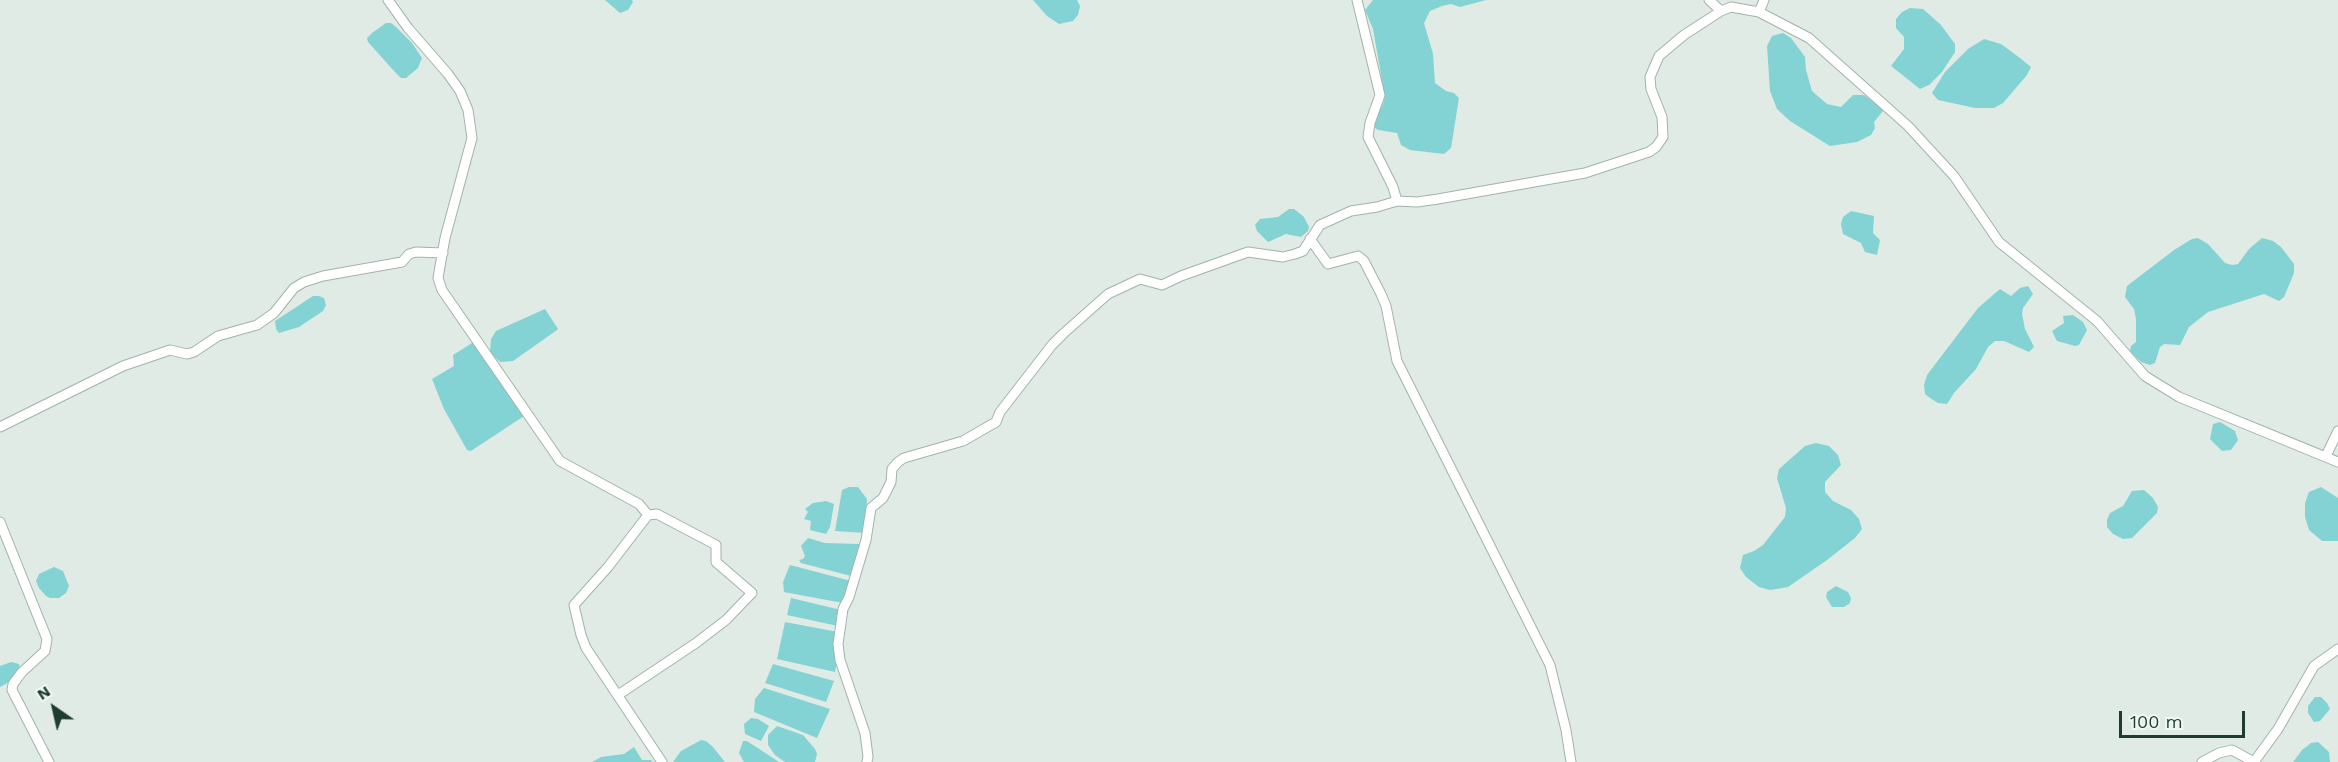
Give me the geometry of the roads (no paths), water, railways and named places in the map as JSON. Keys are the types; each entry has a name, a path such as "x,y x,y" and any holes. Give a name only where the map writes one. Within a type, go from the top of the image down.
{"street":[{"path":"388,0 408,28 448,74 460,91 468,110 472,138 438,278 442,290 560,461 639,504 648,515"},
{"path":"1357,0 1380,95 1370,123 1368,137 1393,187 1397,201"},
{"path":"1709,0 1721,11"},
{"path":"1759,12 1764,0"},
{"path":"867,762 865,733 840,660 838,644 843,609 849,597 866,540 871,508 883,498 891,482 892,469 904,458 963,441 996,422 1000,412 1052,345 1108,294 1140,279 1162,285 1248,252 1283,256 1295,254 1303,250 1320,225 1341,214 1397,201 1417,202 1584,173 1649,152 1663,137 1662,117 1650,77 1659,56 1684,35 1731,7 1759,12 1809,38 1908,126 1954,176 1999,242 2097,321 2145,376 2179,397 2338,462"},
{"path":"1310,239 1328,264 1358,256 1364,261 1381,294 1386,306 1397,361 1550,665 1566,730 1570,762"},
{"path":"0,426 123,366 171,350 187,354 194,352 218,336 257,325 274,313 294,288 304,282 323,276 402,262 409,254 416,252 443,253"},
{"path":"2326,456 2338,431"},
{"path":"618,695 719,626 752,593 716,562 716,545 657,514 648,515 608,567 574,605 580,635 586,648 662,762"},
{"path":"0,522 47,639 45,651 22,672 13,684 12,690 49,762"},
{"path":"2202,762 2219,753 2232,750 2254,762 2278,729 2314,666 2338,649"}],"water":[{"path":"605,0 632,0 633,2 628,10 620,13"},
{"path":"1033,0 1077,0 1080,6 1078,15 1073,21 1059,24 1047,16"},
{"path":"1373,0 1486,0 1460,7 1451,4 1442,6 1430,11 1424,23 1433,54 1435,83 1459,98 1451,148 1444,154 1410,150 1401,145 1397,133 1378,130 1374,127 1375,119 1385,97 1373,29 1365,10"},
{"path":"1910,8 1923,9 1941,25 1955,44 1955,52 1942,72 1929,85 1920,89 1891,66 1904,49 1904,37 1896,28 1896,19"},
{"path":"386,23 391,23 396,27 412,43 422,58 418,68 406,78 401,78 368,42 367,38"},
{"path":"1783,33 1791,38 1805,57 1812,91 1827,104 1841,107 1853,95 1864,95 1879,106 1883,111 1874,122 1875,128 1871,135 1857,142 1830,146 1790,121 1777,109 1770,91 1767,46 1772,36"},
{"path":"1984,39 2001,44 2031,67 2027,75 2003,103 1994,108 1975,108 1938,100 1932,93 1945,72 1968,49"},
{"path":"1289,209 1294,209 1304,217 1309,227 1308,231 1301,237 1286,234 1268,242 1257,231 1255,225 1260,219 1278,217"},
{"path":"1851,211 1874,216 1873,233 1880,240 1877,255 1865,252 1861,243 1843,234 1841,224 1843,217"},
{"path":"2198,238 2208,244 2225,263 2232,265 2238,264 2249,249 2262,238 2273,241 2281,247 2294,264 2294,273 2284,297 2279,301 2264,294 2208,312 2189,327 2180,345 2164,344 2160,347 2155,363 2150,365 2141,362 2130,351 2131,346 2136,342 2136,319 2134,309 2125,297 2127,286 2174,250"},
{"path":"2028,286 2033,294 2023,308 2022,314 2025,329 2034,347 2029,352 2004,341 1995,341 1988,347 1976,369 1947,404 1938,403 1925,394 1924,385 1927,375 1978,308 2000,289 2011,296 2020,288"},
{"path":"313,296 324,298 326,305 323,311 299,327 279,333 275,321"},
{"path":"545,309 557,330 513,361 500,362 490,352 491,339 496,331"},
{"path":"2073,315 2083,322 2087,330 2079,345 2075,346 2057,341 2052,331 2064,323 2063,316"},
{"path":"472,343 477,343 524,416 471,451 467,450 444,409 432,379 454,366 453,355"},
{"path":"2220,422 2235,431 2238,440 2231,450 2222,451 2210,439 2213,424"},
{"path":"1816,443 1829,446 1838,455 1841,465 1825,482 1825,492 1833,501 1851,510 1859,519 1862,529 1855,538 1827,560 1788,587 1770,590 1759,587 1746,577 1740,568 1743,555 1763,545 1785,517 1786,508 1777,478 1779,469 1805,446"},
{"path":"858,487 867,499 865,533 835,531 842,490"},
{"path":"2321,487 2338,498 2338,541 2322,541 2309,530 2305,517 2305,503 2309,492"},
{"path":"2144,490 2153,498 2158,507 2157,513 2132,538 2123,539 2113,534 2107,527 2110,513 2123,506 2132,491"},
{"path":"826,501 834,504 830,527 826,534 810,530 811,521 804,519 808,512 805,509 813,503"},
{"path":"808,538 825,543 859,544 861,546 851,576 801,563 799,560 805,556 801,546"},
{"path":"790,565 851,581 843,603 784,592 783,582"},
{"path":"54,567 63,571 69,586 66,593 59,598 46,596 36,581 39,574"},
{"path":"1836,586 1848,592 1851,598 1850,603 1844,607 1832,607 1826,597 1827,592"},
{"path":"791,598 841,610 838,626 787,615"},
{"path":"785,622 838,632 835,672 777,659"},
{"path":"11,662 19,664 20,669 11,681 0,687 0,666"},
{"path":"773,664 834,681 826,702 765,683"},
{"path":"764,688 830,709 817,738 754,712 755,699"},
{"path":"2315,697 2321,697 2330,709 2320,721 2314,722 2308,713 2308,706"},
{"path":"751,718 758,719 769,726 761,741 745,734 744,724"},
{"path":"777,726 803,735 815,749 817,754 815,762 785,762 775,755 768,745 768,735"},
{"path":"701,740 712,746 725,762 673,762 681,751"},
{"path":"743,741 747,741 779,762 744,762 739,753"},
{"path":"2318,742 2329,752 2330,762 2293,762 2302,750 2311,743"},
{"path":"634,747 642,760 653,762 592,762 601,757 624,754"}]}
